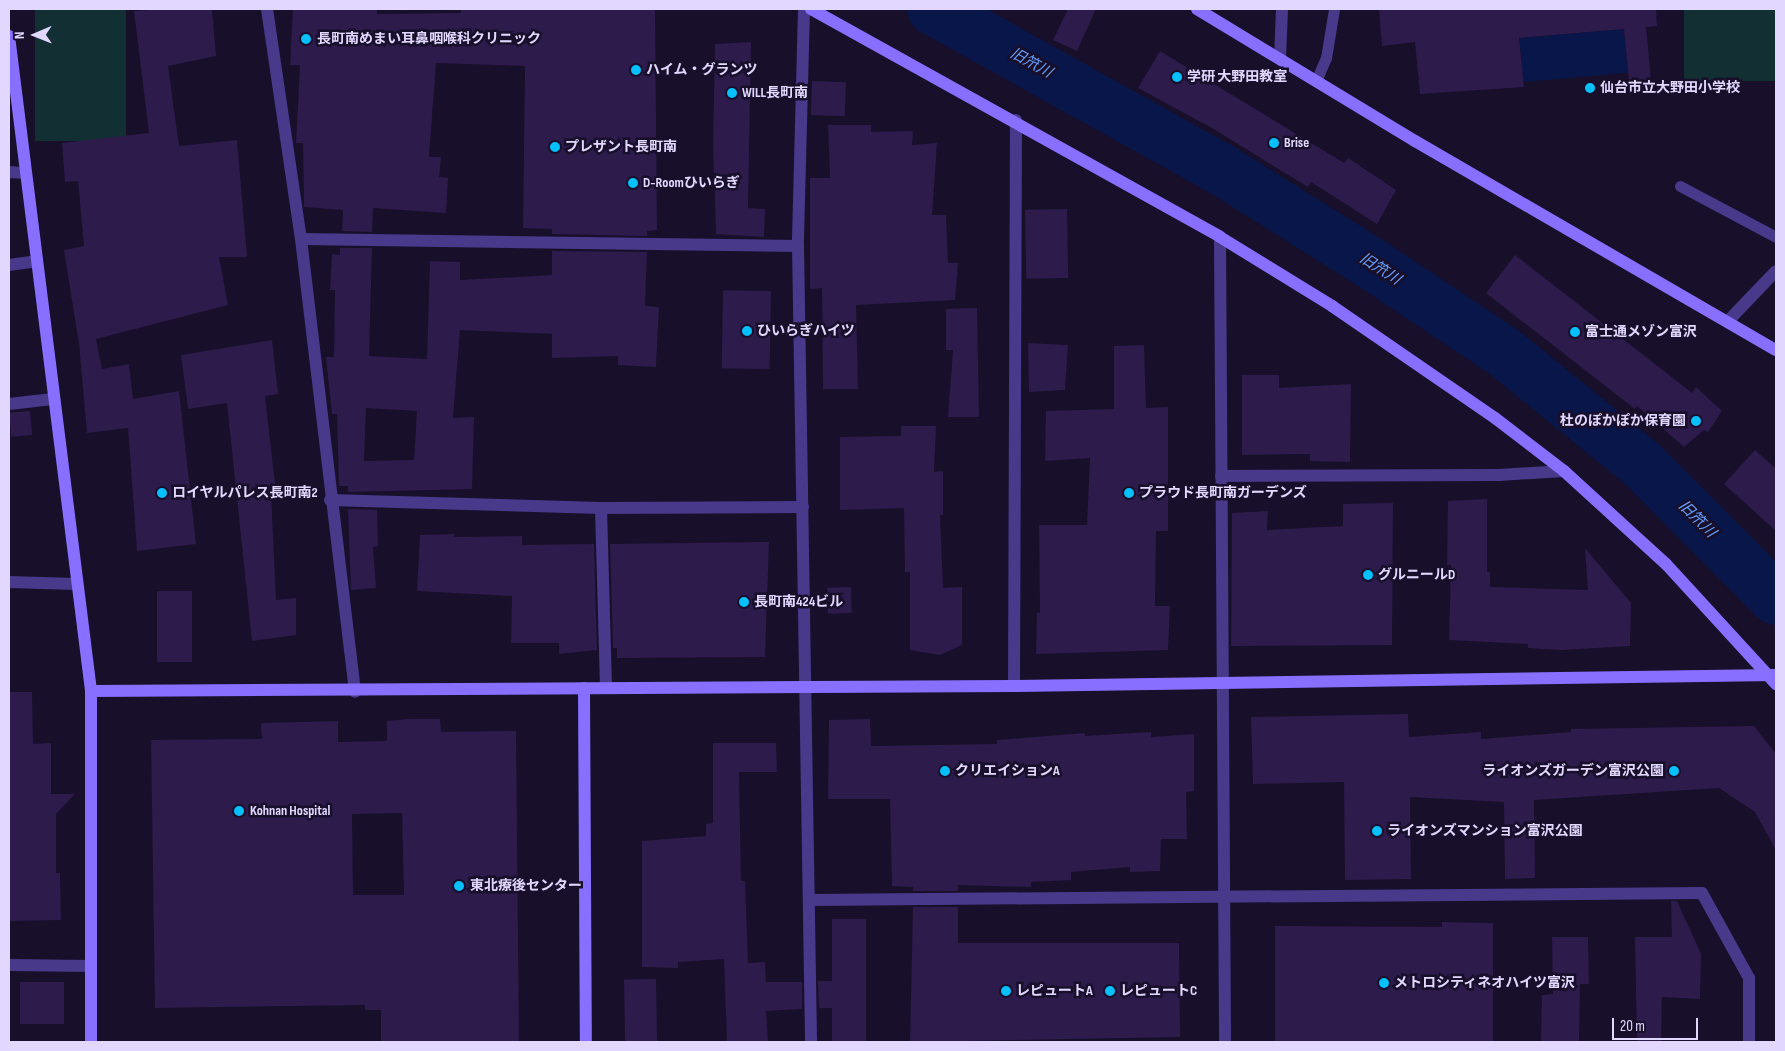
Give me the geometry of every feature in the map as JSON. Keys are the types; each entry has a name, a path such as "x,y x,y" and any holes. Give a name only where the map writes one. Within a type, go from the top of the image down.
{"street":[{"path":"267,9 301,238 330,500 355,692"},
{"path":"804,9 798,246 807,687 811,1042"},
{"path":"811,9 863,40 1016,120 1220,237 1332,306 1495,418 1564,471 1666,564 1774,678"},
{"path":"1198,9 1415,141 1776,350"},
{"path":"1280,59 1282,9"},
{"path":"9,36 76,584 91,691 91,1042"},
{"path":"1014,686 1016,120"},
{"path":"9,172 25,173"},
{"path":"1220,237 1225,1042"},
{"path":"301,238 798,246"},
{"path":"9,265 36,261"},
{"path":"1728,321 1776,271"},
{"path":"9,404 53,399"},
{"path":"1221,476 1499,475 1564,471"},
{"path":"330,500 601,508 803,507"},
{"path":"601,508 606,688"},
{"path":"9,582 76,584"},
{"path":"91,691 355,692 584,688 1014,686 1222,682 1774,678"},
{"path":"584,688 586,1042"},
{"path":"810,900 1702,893 1749,978 1749,1042"},
{"path":"9,965 90,966"}],"lane":[{"path":"1316,81 1326,58 1334,9"},
{"path":"1680,186 1776,237"}],"green space":[{"path":"35,9 126,9 126,141 35,141"},
{"path":"1684,9 1776,9 1776,81 1684,81"}],"shaded area":[{"path":"1624,29 1628,73 1523,82 1519,38"}],"building":[{"path":"212,9 216,56 168,66 179,146 237,140 247,257 219,257 228,305 96,339 102,369 129,364 133,399 179,391 196,544 137,551 128,428 87,433 79,344 64,250 84,246 78,181 65,182 62,143 149,133 134,11"},
{"path":"293,9 377,9 377,14 461,13 461,9 655,9 657,230 647,231 647,236 552,234 552,229 523,228 525,66 436,63 429,157 441,157 439,177 448,178 446,213 373,208 372,232 342,231 343,210 304,207 303,143 296,143 300,65 290,65"},
{"path":"1068,9 1096,9 1077,51 1053,40"},
{"path":"1379,9 1656,9 1657,26 1646,27 1651,80 1629,82 1624,29 1519,38 1524,87 1420,94 1415,42 1382,46"},
{"path":"751,42 748,208 765,209 764,237 716,234 713,144 715,44"},
{"path":"1160,51 1344,163 1348,158 1396,190 1377,224 1311,182 1308,187 1212,128 1138,88"},
{"path":"812,81 846,82 845,116 811,115"},
{"path":"828,125 871,125 871,132 913,131 912,145 937,143 932,215 946,215 948,263 958,263 955,300 856,305 858,389 823,389 822,288 810,289 810,178 830,178"},
{"path":"1067,209 1068,278 1026,279 1025,210"},
{"path":"340,248 372,248 369,356 427,359 430,261 460,262 460,280 552,275 552,251 647,252 645,306 659,307 656,367 618,365 618,356 552,358 552,334 460,330 453,418 474,417 472,489 348,492 348,486 339,486 337,414 332,414 326,357 334,357 335,290 330,290 332,254 340,255","holes":["366,408 417,411 414,460 364,461"]},
{"name":"富士通メゾン富沢","path":"1515,255 1692,393 1696,387 1722,411 1708,432 1704,430 1684,447 1637,406 1635,409 1486,293"},
{"name":"ひいらぎハイツ","path":"723,290 771,291 770,369 722,368"},
{"path":"977,308 979,417 948,417 953,350 946,350 946,309"},
{"path":"272,340 278,394 265,396 276,493 271,493 276,600 296,598 296,635 252,641 227,403 188,409 181,355"},
{"path":"1028,343 1068,345 1065,390 1029,392"},
{"path":"1144,345 1146,408 1168,407 1168,531 1156,531 1155,606 1170,606 1168,650 1036,654 1037,613 1040,613 1039,525 1087,525 1090,458 1045,461 1046,411 1114,409 1114,346"},
{"path":"1242,375 1279,375 1279,388 1351,384 1350,462 1310,461 1310,454 1242,455"},
{"path":"30,411 32,435 11,437 9,413"},
{"path":"901,426 936,426 934,472 943,471 943,515 940,515 943,588 962,587 962,645 940,655 910,650 910,572 905,572 904,508 840,510 840,437 901,436"},
{"path":"1755,450 1776,469 1776,531 1724,484"},
{"path":"1487,499 1487,572 1490,572 1490,587 1588,590 1585,548 1631,603 1630,646 1562,650 1528,648 1528,644 1449,640 1451,565 1447,565 1448,501"},
{"path":"1393,503 1392,645 1231,646 1232,513 1268,511 1267,530 1343,526 1343,504"},
{"path":"348,509 377,510 378,546 373,547 376,588 351,590"},
{"path":"454,534 454,537 522,536 522,545 594,544 597,650 559,654 559,643 511,643 512,596 417,591 420,535"},
{"name":"長町南424ビル","path":"769,542 765,657 617,658 617,648 613,648 610,544"},
{"path":"851,587 852,613 828,614 827,588"},
{"path":"157,591 192,591 192,662 157,662"},
{"path":"9,692 32,692 33,744 51,743 51,794 75,794 56,814 56,873 60,873 61,920 9,921"},
{"path":"1408,714 1409,737 1481,732 1481,739 1571,732 1571,729 1754,726 1776,754 1776,850 1755,812 1719,788 1534,800 1535,878 1505,879 1504,802 1410,797 1411,879 1345,880 1344,782 1253,784 1251,717"},
{"path":"440,719 441,732 516,731 519,1042 381,1042 381,1010 365,1010 365,1005 155,1008 151,740 262,739 261,723 338,721 338,742 387,741 387,721","holes":["402,813 404,895 353,895 352,814"]},
{"path":"870,719 871,746 997,744 997,740 1085,733 1085,736 1151,732 1151,737 1194,734 1194,791 1186,792 1187,839 1161,839 1160,871 1130,872 1130,867 1071,872 1071,880 1031,882 1031,887 958,885 958,891 913,891 913,887 892,886 890,799 828,799 829,720"},
{"path":"713,743 776,743 777,772 739,772 741,881 745,881 748,963 765,962 766,982 802,982 802,1009 766,1011 768,1042 727,1042 724,959 678,962 678,968 642,967 642,841 706,836 706,824 713,823"},
{"path":"1671,901 1677,901 1701,954 1700,999 1662,997 1661,1042 1637,1042 1635,937 1672,937"},
{"path":"913,907 958,907 958,943 1179,943 1180,1037 910,1042"},
{"path":"832,919 866,919 866,1042 832,1042 832,1008 819,1008 818,981 832,981"},
{"name":"メトロシティネオハイツ富沢","path":"1442,922 1493,923 1493,1042 1275,1042 1275,926 1442,927"},
{"path":"1552,937 1588,937 1589,984 1580,984 1579,1042 1541,1042 1542,995 1553,994"},
{"path":"656,979 657,1042 625,1042 624,980"},
{"path":"20,982 64,982 64,1024 20,1024"}],"waterway":[{"name":"旧笊川","path":"933,9 1221,169 1378,268 1504,352 1642,464 1776,599"}],"place":[{"name":"長町南めまい耳鼻咽喉科クリニック","path":"306,39"},
{"name":"ハイム・グランツ","path":"636,70"},
{"name":"学研 大野田教室","path":"1177,77"},
{"name":"仙台市立大野田小学校","path":"1590,88"},
{"name":"WILL長町南","path":"732,93"},
{"name":"Brise","path":"1274,143"},
{"name":"プレザント長町南","path":"555,147"},
{"name":"D-Roomひいらぎ","path":"633,183"},
{"name":"ひいらぎハイツ","path":"747,331"},
{"name":"富士通メゾン富沢","path":"1575,332"},
{"name":"杜のぽかぽか保育園","path":"1696,421"},
{"name":"ロイヤルパレス長町南2","path":"162,493"},
{"name":"プラウド長町南ガーデンズ","path":"1129,493"},
{"name":"グルニールD","path":"1368,575"},
{"name":"長町南424ビル","path":"744,602"},
{"name":"クリエイションA","path":"945,771"},
{"name":"ライオンズガーデン富沢公園","path":"1674,771"},
{"name":"Kohnan Hospital","path":"239,811"},
{"name":"ライオンズマンション富沢公園","path":"1377,831"},
{"name":"東北療後センター","path":"459,886"},
{"name":"メトロシティネオハイツ富沢","path":"1384,983"},
{"name":"レピュートA","path":"1006,991"},
{"name":"レピュートC","path":"1110,991"}]}
